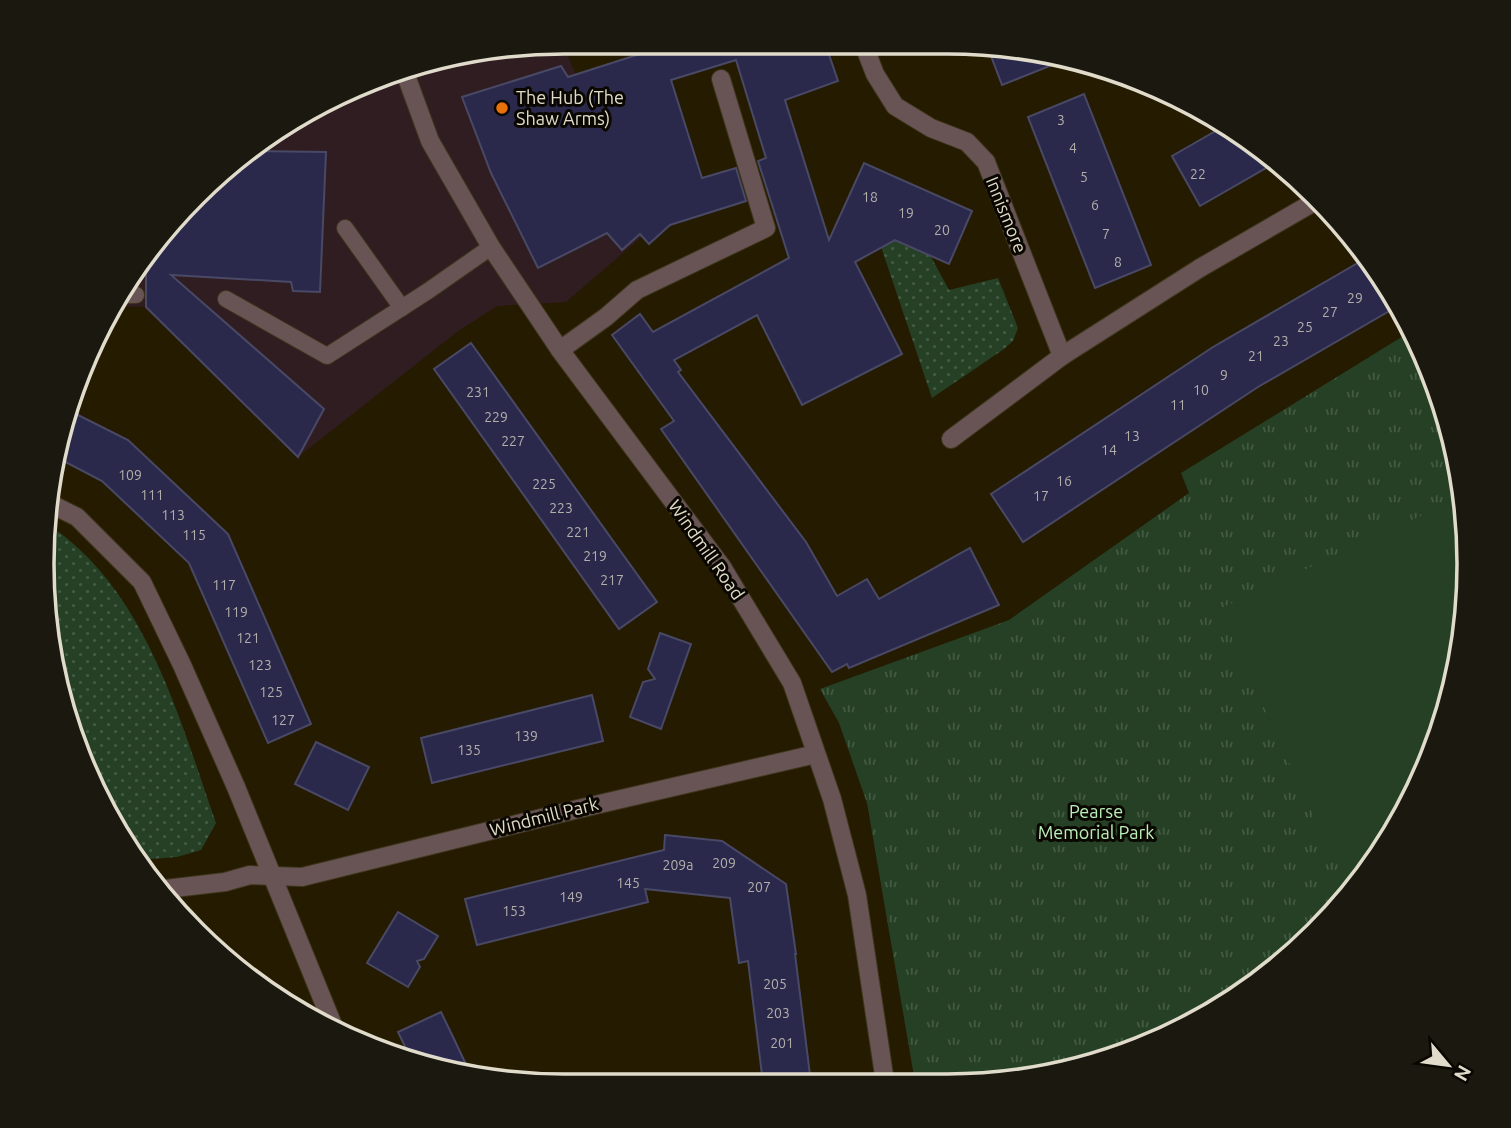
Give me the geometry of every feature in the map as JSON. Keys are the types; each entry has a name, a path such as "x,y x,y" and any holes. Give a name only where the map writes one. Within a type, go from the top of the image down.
{"street":[{"name":"Innismore","path":"867,54 875,74 895,106 931,128 967,142 986,162 1062,356"},
{"name":"Windmill Road","path":"407,79 430,141 491,247 561,350 722,567 792,683 832,799 857,895 884,1074"},
{"path":"561,350 637,290 766,229 721,79"},
{"path":"951,439 1062,356 1200,268 1308,205"},
{"path":"58,508 76,517 142,582 193,689 329,1016"},
{"name":"Windmill Park","path":"171,888 250,875 302,877 816,754"}],"lane":[{"path":"345,228 402,308"},
{"path":"226,299 327,356 491,247"}],"shaded area":[{"path":"567,54 613,164 666,216 566,302 497,306 457,332 298,457 146,307 125,306 140,281 181,228 228,181 254,160 309,123 369,93 400,81 465,64 531,55"}],"green space":[{"path":"876,232 930,255 949,290 998,278 1018,328 1013,341 1004,349 932,398"},
{"name":"Pearse Memorial Park","path":"1403,336 1430,400 1439,432 1447,465 1456,531 1456,597 1447,663 1430,728 1418,759 1371,847 1330,900 1283,947 1230,988 1142,1035 1079,1056 1046,1064 980,1073 914,1074 867,803 839,723 820,689 1009,620 1189,493 1181,473"},
{"path":"1453,501 1456,531 1456,597 1447,663 1430,728 1418,759 1371,846 1335,863 1219,609"},
{"path":"55,531 78,548 104,576 127,607 163,676 178,713 216,823 201,850 177,857 149,859 107,789 81,728 64,663 59,631 55,597"}],"building":[{"path":"640,54 829,54 838,81 785,100 829,240 864,163 972,211 949,264 895,240 855,262 902,354 802,405 757,315 674,360 681,370 678,372 806,542 837,596 867,579 879,599 970,548 999,605 849,668 847,664 832,672 661,429 674,421 612,335 640,314 653,332 789,258 758,161 766,158 736,60 671,80 702,178 736,168 746,201 670,225 649,244 640,234 622,250 607,233 538,268 491,173 462,97 561,66 568,77"},
{"path":"991,56 1052,65 1002,85"},
{"path":"1084,94 1151,265 1095,288 1028,117"},
{"path":"1215,131 1267,168 1200,206 1172,156"},
{"path":"266,151 326,152 320,292 293,291 291,282 171,275 324,409 298,457 146,307 146,274 181,228 204,204"},
{"path":"1358,263 1389,311 1258,387 1023,542 991,494 1213,347"},
{"path":"471,343 657,602 619,629 434,369"},
{"path":"77,414 128,440 228,534 311,724 268,743 189,563 102,481 65,462"},
{"path":"660,633 691,644 661,729 630,717 643,682 655,679 648,669"},
{"path":"592,695 603,741 432,783 421,738"},
{"path":"316,742 369,767 348,810 295,784"},
{"path":"665,835 722,841 786,884 810,1074 762,1074 748,961 739,963 730,898 645,889 648,902 477,945 465,899 664,850"},
{"path":"398,912 438,936 424,959 417,961 420,967 408,987 367,963"},
{"path":"441,1012 466,1064 406,1049 398,1032"}],"place":[{"name":"The Hub (The Shaw Arms)","path":"502,108"}]}
